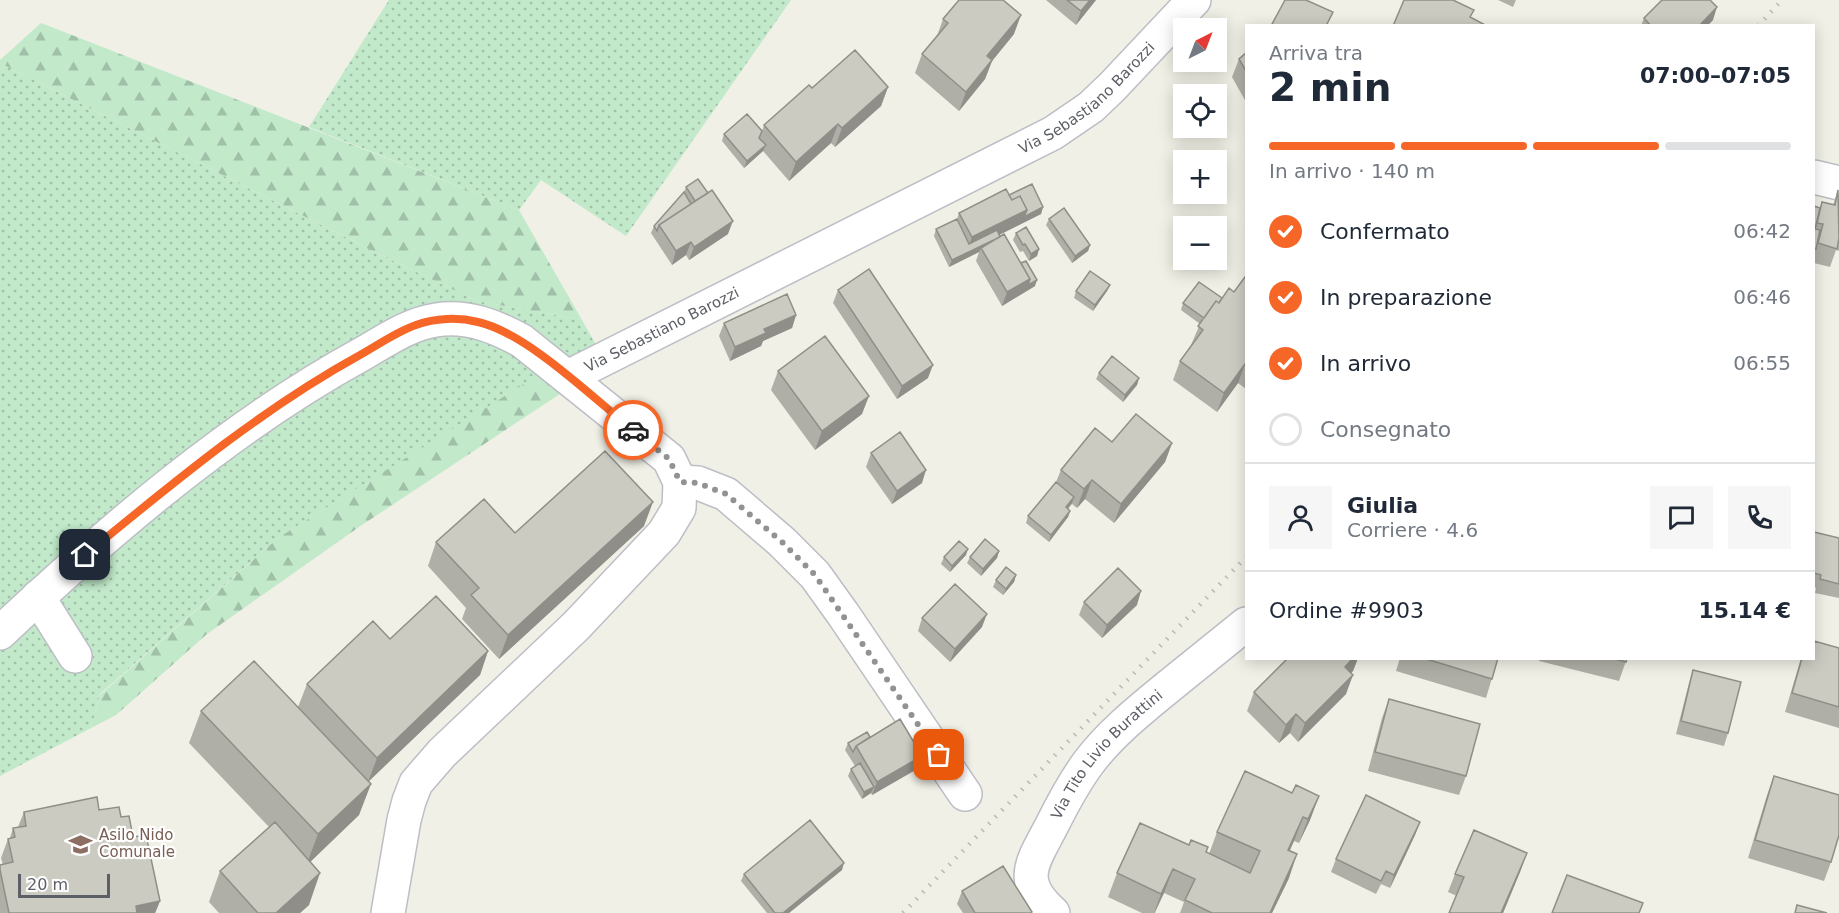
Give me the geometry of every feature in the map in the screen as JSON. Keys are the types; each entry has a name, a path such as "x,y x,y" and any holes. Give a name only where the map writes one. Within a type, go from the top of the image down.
{"street":[{"name":"Via Sebastiano Barozzi","path":"0,633 66,570 205,458 336,368 415,325 435,320 454,319 488,325 522,341 568,377 1053,133 1091,107 1194,0"},
{"path":"1815,177 1839,183"},
{"path":"388,913 392,903 404,820 416,783 442,753 576,626 664,533 679,508 680,482 669,459 568,377"},
{"path":"680,482 698,483 726,494 782,542 815,575 965,794"},
{"path":"38,597 75,656"},
{"name":"Via Tito Livio Burattini","path":"1053,913 1037,896 1030,877 1039,850 1080,773 1136,713 1245,625"}],"green space":[{"path":"389,0 791,0 626,236 541,180 519,210 309,127"},
{"path":"41,23 519,210 582,320 477,301 0,63 0,60"},
{"path":"0,63 477,301 582,320 608,366 559,363 278,538 100,694 91,728 0,776"},
{"path":"559,362 584,378 359,527 207,634 116,715 91,728 100,695 278,538"}],"building":[{"path":"959,0 1003,0 1021,15 987,56 992,60 966,92 922,54 948,23 943,19"},
{"path":"1067,0 1090,0 1081,11"},
{"path":"1285,0 1306,0 1333,12 1327,24 1272,24"},
{"path":"1404,0 1453,0 1474,10 1470,17 1483,24 1394,24"},
{"path":"1662,0 1710,0 1717,7 1701,24 1649,24 1644,18"},
{"path":"855,50 888,87 842,128 838,124 796,162 764,125 809,85 812,88"},
{"path":"1245,54 1245,69 1239,59"},
{"path":"747,114 762,131 759,138 766,145 747,161 724,134"},
{"path":"698,179 708,193 695,201 686,187"},
{"path":"1032,184 1043,207 1024,217 1027,210 1020,196 1012,200 1009,195"},
{"path":"1006,189 1012,200 1020,196 1027,210 972,237 959,213"},
{"path":"712,190 733,221 694,247 691,242 676,251 659,225"},
{"path":"1838,190 1839,238 1837,249 1818,243 1823,224 1817,223 1822,202 1835,205"},
{"path":"684,192 691,204 659,225 657,231 654,226"},
{"path":"1815,206 1820,208 1815,229"},
{"path":"1064,208 1090,245 1075,256 1049,219"},
{"path":"957,219 969,244 997,230 1000,237 952,260 936,229"},
{"path":"1026,227 1039,249 1031,254 1016,233"},
{"path":"1815,229 1820,230 1815,248"},
{"path":"1004,234 1030,279 1007,292 981,248"},
{"path":"1026,261 1037,280 1028,285 1030,279 1021,263"},
{"path":"869,269 933,365 902,386 838,290"},
{"path":"1090,271 1110,285 1095,305 1076,291"},
{"path":"1245,277 1245,364 1224,393 1180,361 1203,330 1198,326 1216,301 1219,303 1229,288 1234,292"},
{"path":"1199,282 1222,298 1219,303 1216,301 1204,318 1183,303"},
{"path":"787,294 796,315 764,329 766,333 735,347 724,323"},
{"path":"825,336 869,396 822,431 778,371"},
{"path":"1112,356 1139,378 1125,395 1099,373"},
{"path":"1136,414 1172,443 1121,504 1092,480 1084,489 1061,470 1095,428 1112,442"},
{"path":"900,432 926,470 897,491 871,453"},
{"path":"605,451 653,502 508,635 471,595 479,588 436,542 484,499 515,533"},
{"path":"1056,482 1074,497 1066,507 1070,511 1051,535 1028,516"},
{"path":"1815,532 1839,538 1839,584 1820,579 1821,575 1815,573"},
{"path":"985,539 999,551 983,569 970,557"},
{"path":"959,541 968,549 952,566 944,557"},
{"path":"1006,567 1016,575 1006,589 996,580"},
{"path":"1118,568 1141,591 1107,625 1084,602"},
{"path":"955,584 987,614 955,649 922,618"},
{"path":"436,596 488,651 377,758 307,684 373,621 390,639"},
{"path":"1815,641 1839,648 1839,707 1792,693 1801,660 1815,660"},
{"path":"1286,660 1351,660 1345,667 1353,675 1305,723 1296,714 1286,725 1254,692"},
{"path":"1430,660 1497,660 1492,679"},
{"path":"254,661 371,784 318,834 201,711"},
{"path":"1693,670 1741,682 1728,733 1681,721"},
{"path":"1389,699 1480,724 1466,776 1375,752"},
{"path":"900,719 922,756 877,782 856,746"},
{"path":"867,732 870,737 856,746 853,752 848,743"},
{"path":"860,763 874,787 864,792 851,769"},
{"path":"1245,771 1292,793 1296,785 1319,796 1308,819 1303,817 1288,850 1297,854 1270,913 1212,913 1185,900 1195,879 1173,869 1161,894 1117,873 1140,823 1189,845 1191,840 1208,847 1206,852 1250,873 1260,851 1217,832"},
{"path":"1774,776 1839,795 1839,835 1831,862 1755,840"},
{"path":"1366,795 1420,822 1394,875 1386,871 1381,881 1336,859"},
{"path":"97,797 99,810 119,807 121,817 129,816 133,837 146,835 160,901 136,906 137,913 9,913 0,865 13,862 8,839 15,837 13,828 26,826 24,812"},
{"path":"810,820 844,863 783,913 775,913 744,874"},
{"path":"275,822 320,873 276,913 258,913 220,871"},
{"path":"1474,830 1527,853 1501,913 1449,913 1464,877 1455,874"},
{"path":"1003,866 1032,912 975,913 962,891"},
{"path":"1567,875 1643,903 1639,913 1552,913"},
{"path":"1797,905 1827,913 1795,913"}],"railway":[{"path":"1760,24 1782,0"},
{"path":"903,913 1245,558"}],"way so far":[{"path":"633,430 669,459 680,482 698,483 726,494 782,542 815,575 939,755"}],"place":[{"name":"Asilo Nido Comunale","path":"81,844"}],"route":[{"path":"85,555 196,464 265,415 336,368 415,325 435,320 454,319 478,322 499,329 522,341 633,430"}]}
